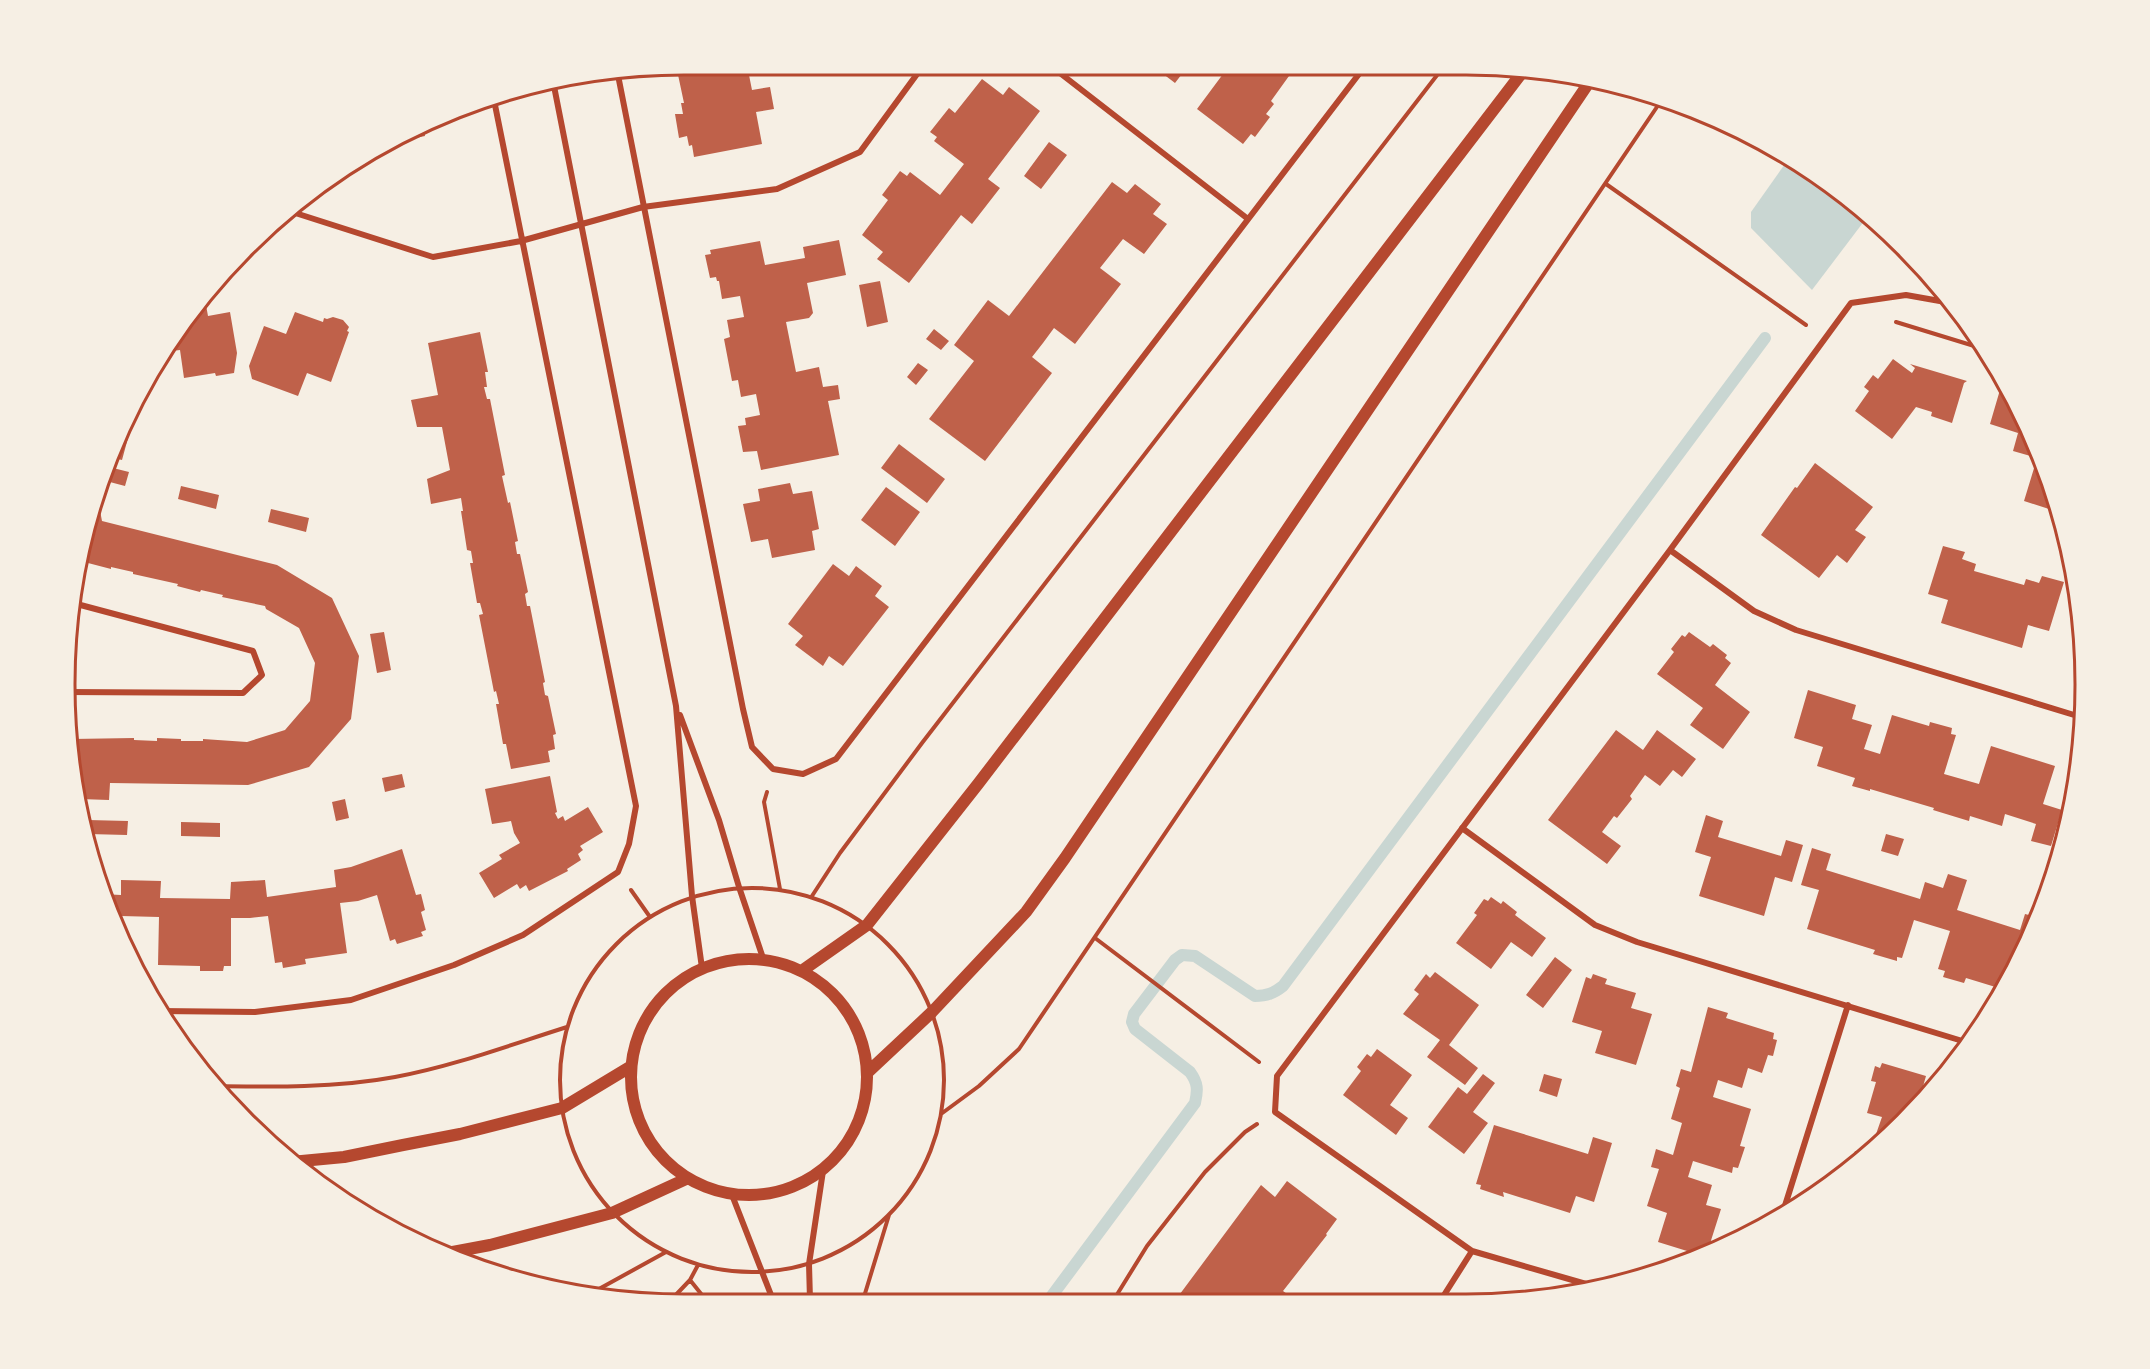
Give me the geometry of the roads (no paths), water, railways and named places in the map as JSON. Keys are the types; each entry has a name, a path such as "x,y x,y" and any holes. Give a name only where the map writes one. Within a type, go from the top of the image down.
{"main road":[{"path":"803,970 867,925 978,784 1518,77"},
{"path":"868,1072 932,1012 1026,912 1065,858 1586,87"},
{"path":"764,958 803,970 837,996 860,1031 868,1072 864,1109 849,1144 823,1171 780,1193 732,1196 686,1179 661,1158 643,1130 633,1100 630,1067 638,1036 652,1008 674,984 702,968 732,959 764,958"},
{"path":"303,1160 344,1157 437,1138 562,1108 630,1067"},
{"path":"459,1251 490,1245 612,1213 686,1179"}],"street":[{"path":"298,214 433,257 521,241 582,226 643,207 777,189 860,152 916,75"},
{"path":"1062,75 1248,219"},
{"path":"619,79 752,747 773,768 803,774 836,759 1358,75"},
{"path":"555,90 676,706 692,896 702,968"},
{"path":"171,1011 255,1012 351,1000 454,965 523,935 618,872 629,844 636,806 495,105"},
{"path":"1581,1283 1472,1251 1275,1112 1277,1076 1670,550 1851,303 1906,295 1939,301"},
{"path":"1670,550 1754,611 1796,630 2074,715"},
{"path":"75,692 243,693 262,675 253,651 80,605"},
{"path":"676,706 719,820 764,958"},
{"path":"1462,828 1595,925 1637,942 1960,1040"},
{"path":"1786,1202 1848,1005"},
{"path":"810,1294 809,1264 823,1171"},
{"path":"732,1196 771,1294"},
{"path":"1445,1294 1472,1251"}],"waterway":[{"path":"1053,1294 1195,1103 1197,1087 1190,1072 1135,1029 1132,1022 1134,1014 1175,960 1182,955 1195,956 1255,996 1270,994 1283,986 1765,338"}]}
